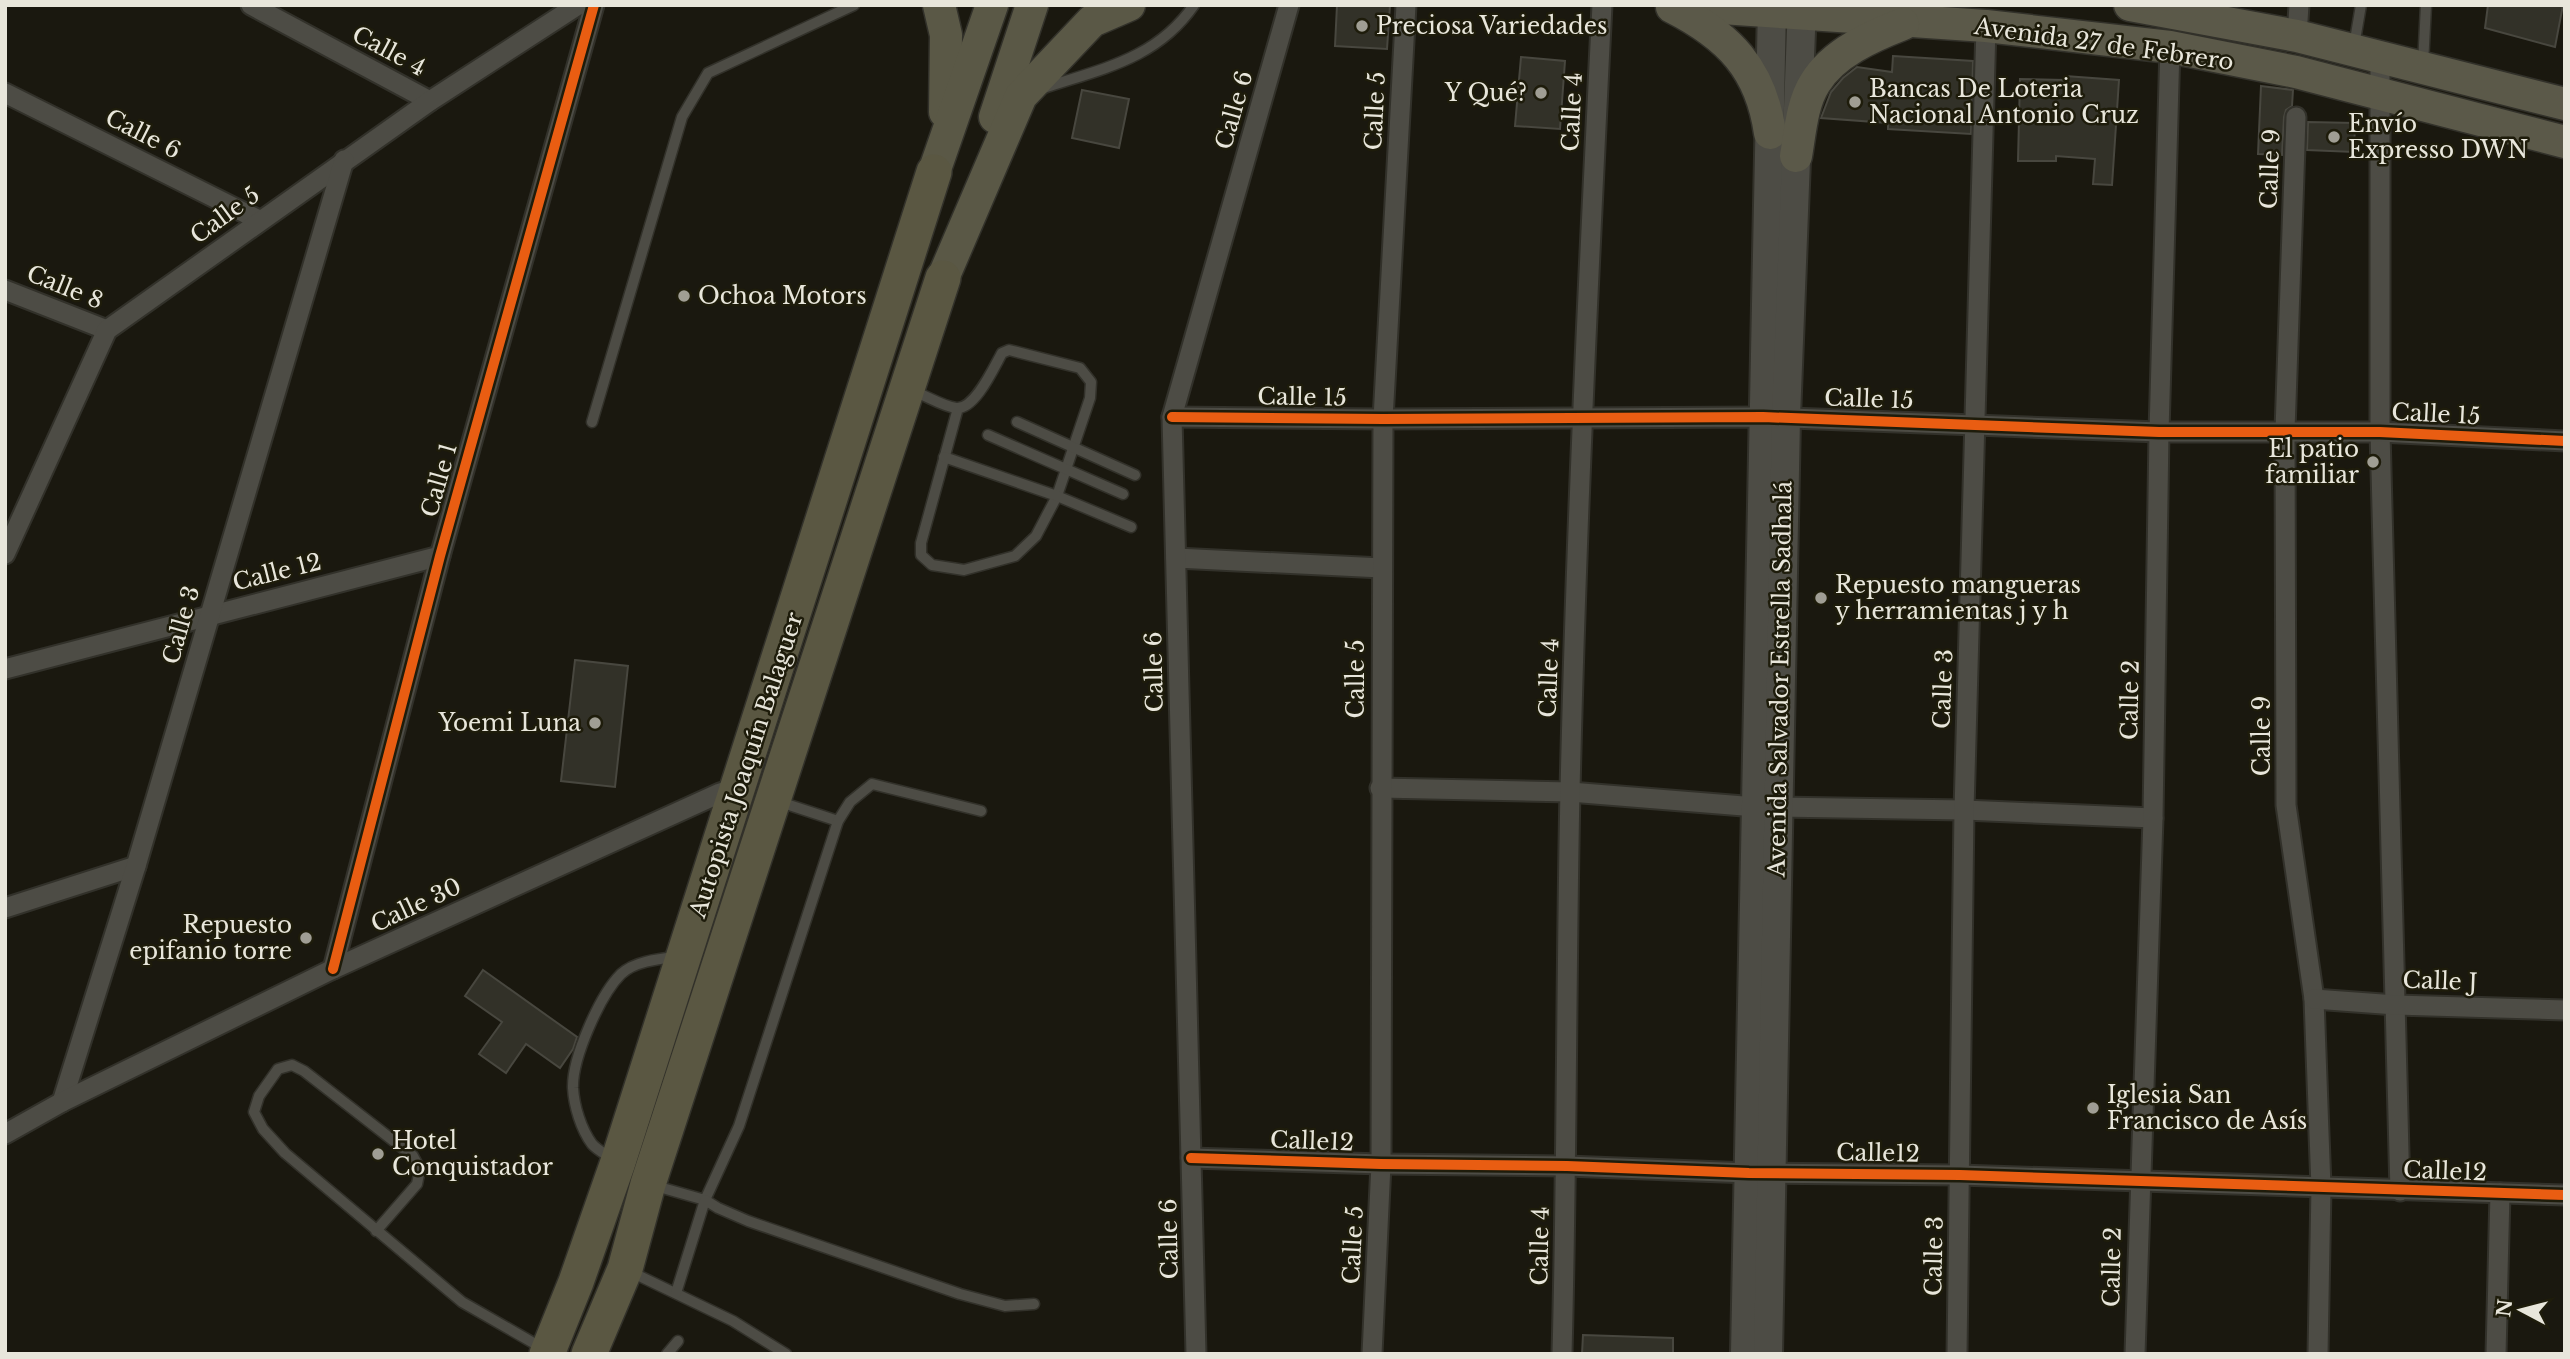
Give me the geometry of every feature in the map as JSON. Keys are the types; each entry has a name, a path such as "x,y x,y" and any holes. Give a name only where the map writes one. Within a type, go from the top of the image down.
{"highway":[{"path":"934,172 945,115 947,68 946,35 939,5"},
{"path":"934,172 992,5"},
{"path":"943,278 1032,5"},
{"path":"943,278 1021,96 1092,22 1129,5"},
{"name":"Autopista Joaquín Balaguer","path":"547,1352 576,1282 618,1162 934,172"},
{"name":"Autopista Joaquín Balaguer","path":"590,1354 625,1269 648,1184 943,278"}],"main road":[{"path":"1667,5 1700,23 1737,55 1755,79 1766,106 1770,133"},
{"name":"Avenida 27 de Febrero","path":"1677,5 1787,9 1908,22 1986,26 2170,47 2296,72 2565,142"},
{"name":"Avenida 27 de Febrero","path":"2130,5 2297,36 2565,104"},
{"name":"Avenida Salvador Estrella Sadhalá","path":"1768,1354 1760,1173 1774,417 1770,133 1787,9"},
{"name":"Avenida Salvador Estrella Sadhalá","path":"1774,417 1796,156 1787,9"},
{"path":"1796,156 1805,109 1814,83 1833,62 1873,36 1908,22"},
{"name":"Avenida Salvador Estrella Sadhalá","path":"1745,1354 1760,1173"}],"street":[{"name":"Calle 4","path":"251,5 430,101"},
{"name":"Calle 5","path":"5,554 107,330 344,160 578,5"},
{"name":"Calle 1","path":"333,969 440,556 594,5"},
{"name":"Calle 6","path":"1196,1354 1172,416 1289,5"},
{"name":"Calle 5","path":"1372,1354 1381,1164 1383,419 1406,5"},
{"name":"Calle 4","path":"1562,1354 1567,1166 1570,792 1582,418 1602,5"},
{"path":"2297,36 2299,5"},
{"name":"Calle 3","path":"1957,1354 1964,810 1986,26"},
{"name":"Calle 2","path":"2135,1354 2152,818 2170,47"},
{"path":"2367,55 2382,96 2380,432 2400,1191"},
{"name":"Calle 6","path":"5,93 259,220"},
{"name":"Calle 9","path":"2296,117 2285,430 2286,805 2314,999 2321,1187 2318,1354"},
{"name":"Calle 3","path":"62,1102 136,866 344,160"},
{"name":"Calle 8","path":"5,290 107,330"},
{"name":"Calle 15","path":"1172,416 1383,419 1774,417 2159,432 2380,432 2565,441"},
{"name":"Calle 12","path":"5,668 440,556"},
{"path":"1176,558 1382,568"},
{"name":"Calle 30","path":"5,1134 62,1102 333,969 720,793 739,787"},
{"path":"1380,788 1570,792 1767,807 1964,810 2152,818"},
{"path":"5,908 136,866"},
{"name":"Calle J","path":"2314,999 2565,1010"},
{"name":"Calle12","path":"1191,1158 1760,1173 1960,1175 2565,1195"},
{"path":"2496,1354 2500,1193"}],"lane":[{"path":"592,422 682,117 708,74 854,5"},
{"path":"1021,96 1115,67 1154,46 1185,18 1194,5"},
{"path":"2361,5 2367,55"},
{"path":"2423,69 2426,5"},
{"path":"907,389 958,408 967,406 977,396 1005,351 1009,350 1080,368 1091,382 1090,398 1057,496 1036,536 1015,556 964,570 932,565 921,555 921,543 958,408"},
{"path":"1017,422 1135,475"},
{"path":"988,435 1123,494"},
{"path":"944,457 1057,496 1131,527"},
{"path":"676,1293 705,1200 738,1126 838,821 850,802 872,784 981,811"},
{"path":"773,800 838,821"},
{"path":"618,1162 594,1146 581,1124 573,1086 581,1048 598,1005 622,973 651,960 685,956"},
{"path":"376,1231 417,1184 420,1169 413,1156 304,1071 292,1065 278,1069 259,1096 254,1112 263,1129 285,1153 376,1231 462,1302 547,1352"},
{"path":"648,1184 705,1200 748,1221 960,1294 1006,1306 1034,1304"},
{"path":"625,1269 733,1321 786,1354"},
{"path":"667,1354 678,1341"}],"building":[{"name":"Preciosa Variedades","path":"1337,5 1390,5 1387,49 1335,46"},
{"path":"2488,5 2563,5 2555,47 2485,28"},
{"path":"1893,56 1973,61 1971,134 1888,129 1888,123 1821,118 1831,92 1843,78 1857,67 1892,72"},
{"name":"Y Qué?","path":"1521,57 1565,61 1560,129 1515,126"},
{"path":"2065,76 2119,80 2112,185 2093,184 2095,159 2056,156 2056,161 2018,161 2020,79 2065,80"},
{"path":"2261,86 2293,90 2292,106 2286,110 2284,117 2282,155 2258,154"},
{"path":"1082,90 1129,99 1119,148 1072,138"},
{"name":"Envío Expresso DWN","path":"2308,122 2355,123 2354,152 2307,150"},
{"name":"Yoemi Luna","path":"575,660 628,666 615,787 561,781"},
{"path":"483,970 577,1037 573,1049 560,1068 526,1044 506,1073 479,1054 502,1022 465,996"},
{"path":"1583,1335 1673,1338 1673,1354 1582,1354"}],"cycle path":[{"path":"333,969 440,556 594,5"},
{"path":"1172,417 1763,417 2159,432 2380,432 2565,441"},
{"path":"1191,1158 1567,1166 1749,1173 1960,1175 2565,1195"}],"place":[{"name":"Preciosa Variedades","path":"1362,26"},
{"name":"Y Qué?","path":"1541,93"},
{"name":"Bancas De Loteria Nacional Antonio Cruz","path":"1855,102"},
{"name":"Envío Expresso DWN","path":"2334,137"},
{"name":"Ochoa Motors","path":"684,296"},
{"name":"El patio familiar","path":"2373,462"},
{"name":"Repuesto mangueras y herramientas j y h","path":"1821,598"},
{"name":"Yoemi Luna","path":"595,723"},
{"name":"Repuesto epifanio torre","path":"306,938"},
{"name":"Iglesia San Francisco de Asís","path":"2093,1108"},
{"name":"Hotel Conquistador","path":"378,1154"}]}
